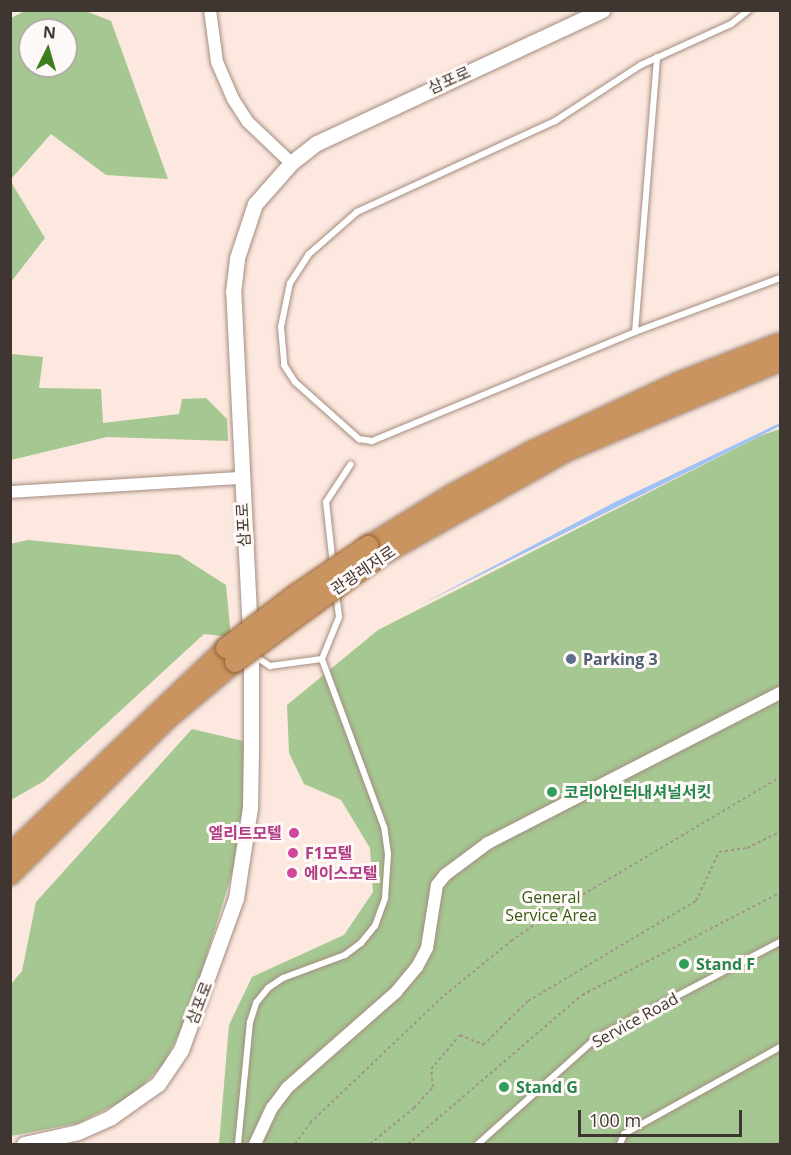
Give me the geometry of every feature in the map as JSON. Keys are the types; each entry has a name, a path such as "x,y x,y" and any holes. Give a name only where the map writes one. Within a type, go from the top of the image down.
{"highway":[{"name":"관광레저로","path":"10,875 297,594 372,553 453,494 534,450 677,383 779,350"},
{"name":"관광레저로","path":"10,854 237,655"}],"street":[{"path":"210,10 217,62 232,99 248,122 291,163"},
{"name":"삼포로","path":"24,1144 78,1132 111,1117 158,1084 181,1050 236,898 245,856 250,808 237,655 241,478 233,292 237,258 255,204 291,163 348,126 602,10"},
{"path":"10,492 241,478"},
{"path":"255,1144 272,1108 288,1088 396,992 417,967 427,948 437,885 445,875 477,850 780,693"}],"lane":[{"path":"749,10 731,24 657,57 555,121 357,212 309,254 294,275 286,300 281,347 284,365 295,382 359,439 372,441 635,332 780,278"},
{"path":"635,332 657,57"},
{"path":"238,1144 250,1022 256,1003 268,988 283,978 345,955 361,943 375,926 385,898 388,854 384,827 322,659 339,617 326,502 351,464"},
{"path":"237,655 270,666 322,659"},
{"name":"Service Road","path":"478,1144 596,1039 780,942"},
{"path":"620,1144 624,1134 780,1047"}],"path":[{"path":"295,1144 310,1123 440,999 511,941 547,916 780,777"},
{"path":"370,1144 414,1108 433,1087 431,1069 460,1035 483,1045 528,1000 696,901 719,852 747,848 780,832"},
{"path":"408,1144 582,995 780,893"}],"green space":[{"path":"83,10 111,21 168,179 106,175 51,134 11,179 11,18 25,11"},
{"path":"11,182 45,238 11,282"},
{"path":"10,306 12,354 43,357 39,388 101,389 103,423 179,414 182,399 206,398 227,419 228,441 107,437 11,460"},
{"name":"코리아인터내셔널서킷","path":"780,429 780,1144 219,1144 229,1025 252,977 344,935 373,892 370,848 341,800 304,784 289,753 287,705 378,630 760,436"},
{"path":"28,540 179,555 226,585 231,637 204,634 44,781 11,800 10,544"},
{"path":"192,729 243,741 243,807 234,867 188,1016 163,1065 132,1096 79,1123 11,1136 11,984 22,971 36,902"}],"water":[{"path":"780,423 780,426 416,607 617,501"}],"place":[{"name":"Parking 3","path":"571,659"},
{"name":"코리아인터내셔널서킷","path":"552,792"},
{"name":"엘리트모텔","path":"294,833"},
{"name":"F1모텔","path":"293,853"},
{"name":"에이스모텔","path":"292,873"},
{"name":"Stand F","path":"684,964"},
{"name":"Stand G","path":"504,1087"}],"park label":[{"name":"General Service Area","path":"551,906"}]}
